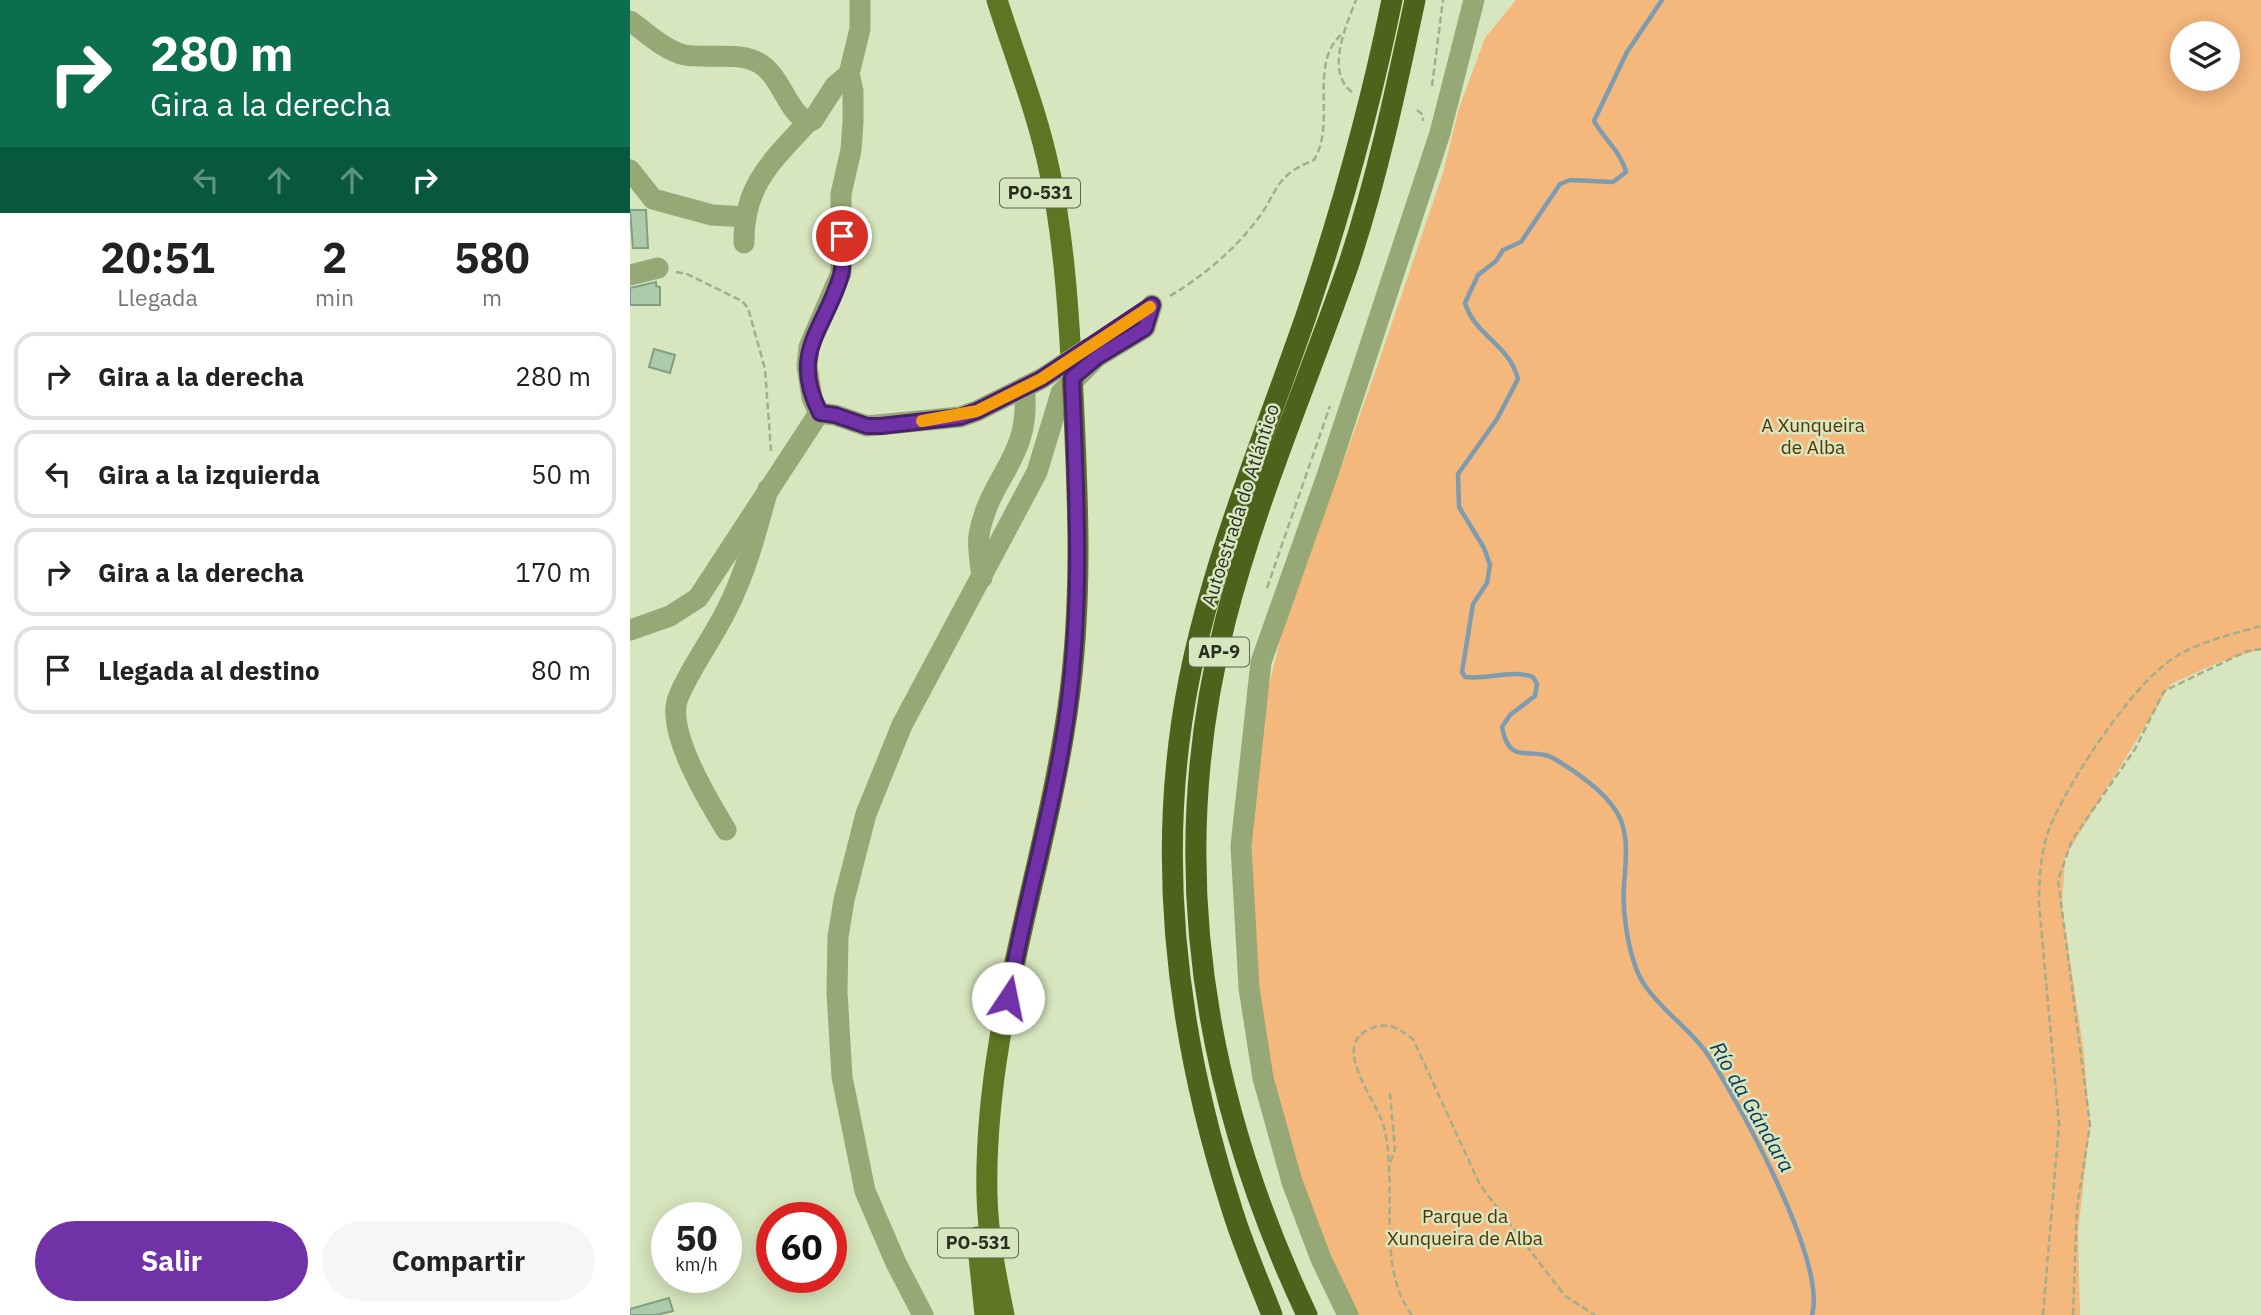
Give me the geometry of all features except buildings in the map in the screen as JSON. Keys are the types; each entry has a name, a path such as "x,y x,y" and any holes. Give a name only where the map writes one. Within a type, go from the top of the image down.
{"highway":[{"name":"Autoestrada do Atlántico","path":"1272,1315 1231,1208 1200,1095 1184,1016 1174,911 1172,853 1178,761 1189,682 1207,605 1227,535 1346,194 1392,0"},
{"name":"Autoestrada do Atlántico","path":"1307,1315 1254,1193 1216,1059 1196,921 1195,853 1199,786 1205,724 1225,623 1256,518 1349,262 1387,127 1415,0"}],"main road":[{"name":"PO-531","path":"982,0 1029,145 1044,212 1067,385 1080,541 1079,608 1068,708 1012,973 990,1120 987,1198 993,1261 1004,1315"},
{"name":"PO-531","path":"985,1315 976,1210 978,1127 1011,922 1052,729 1065,639 1068,521 1067,293 1049,170 996,0"}],"street":[{"path":"820,413 812,398 807,366 809,346 841,273 841,194 851,150 853,122 853,91 849,74 860,29 860,0"},
{"path":"1348,1315 1321,1259 1292,1182 1266,1090 1249,988 1241,846 1261,662 1327,476 1440,133 1474,0"},
{"path":"630,21 671,50 684,55 736,56 756,62 778,82 808,122"},
{"path":"744,243 746,217 753,189 763,172 808,122 813,120 835,86 849,74"},
{"path":"630,170 653,199 712,215 746,217"},
{"path":"630,275 658,268"},
{"path":"820,413 867,426 960,417 1033,383 1161,301"},
{"path":"923,1315 896,1263 865,1191 842,1077 836,1014 838,937 866,814 902,725 1037,472 1067,385 1097,357 1145,328 1161,301"},
{"path":"982,579 979,536 1023,437 1033,383"},
{"path":"630,630 670,616 698,598 820,413"},
{"path":"726,830 697,783 677,723 677,702 727,610 751,550 772,482"}],"path":[{"path":"1355,94 1344,86 1339,74 1343,33 1356,0"},
{"path":"1432,90 1443,0"},
{"path":"1161,301 1202,274 1254,224 1286,173 1314,160 1323,138 1325,65 1331,45 1343,33"},
{"path":"1423,116 1427,108"},
{"path":"658,268 687,274 742,301 748,308 765,369 772,482"},
{"path":"2043,1315 2059,1124 2039,904 2039,872 2052,821 2082,769 2152,674 2180,654 2261,626"},
{"path":"2073,1315 2077,1208 2090,1125 2058,880 2072,840 2135,748 2164,691 2248,651 2261,649"},
{"path":"1412,1315 1402,1302 1391,1260 1389,1167 1384,1125 1353,1060 1353,1046 1364,1031 1382,1024 1396,1027 1413,1039 1480,1185 1565,1296 1595,1315"},
{"path":"1389,1167 1395,1149 1390,1093"}],"green space":[{"name":"A Xunqueira de Alba","path":"1516,0 2261,0 2261,649 2215,664 2171,684 2065,857 2062,906 2084,1054 2090,1125 2078,1231 2080,1315 1354,1315 1295,1175 1261,1025 1250,881 1252,806 1270,681 1282,633 1443,173 1459,108 1485,38"}],"waterway":[{"name":"Río da Gándara","path":"1662,0 1627,52 1594,121 1620,158 1626,172 1613,182 1570,180 1560,184 1521,242 1503,250 1496,261 1478,275 1465,303 1476,324 1514,367 1518,379 1497,419 1458,474 1459,507 1484,548 1490,565 1487,583 1473,604 1462,672 1465,677 1507,674 1533,677 1537,684 1535,696 1510,715 1502,727 1505,739 1515,751 1545,755 1561,763 1599,791 1617,813 1626,843 1624,910 1635,965 1653,996 1710,1058 1759,1146 1778,1184 1807,1259 1813,1291 1812,1315"}],"slow traffic":[{"path":"922,421 960,417 977,411 1041,379 1150,307"}],"route":[{"path":"842,236 841,273 809,346 807,366 812,398 820,413 867,426 960,417 977,411 1041,379 1152,305 1145,328 1097,357 1072,378 1080,541 1079,608 1068,708 1008,998"}],"park label":[{"name":"Parque da Xunqueira de Alba","path":"1465,1227"}]}
